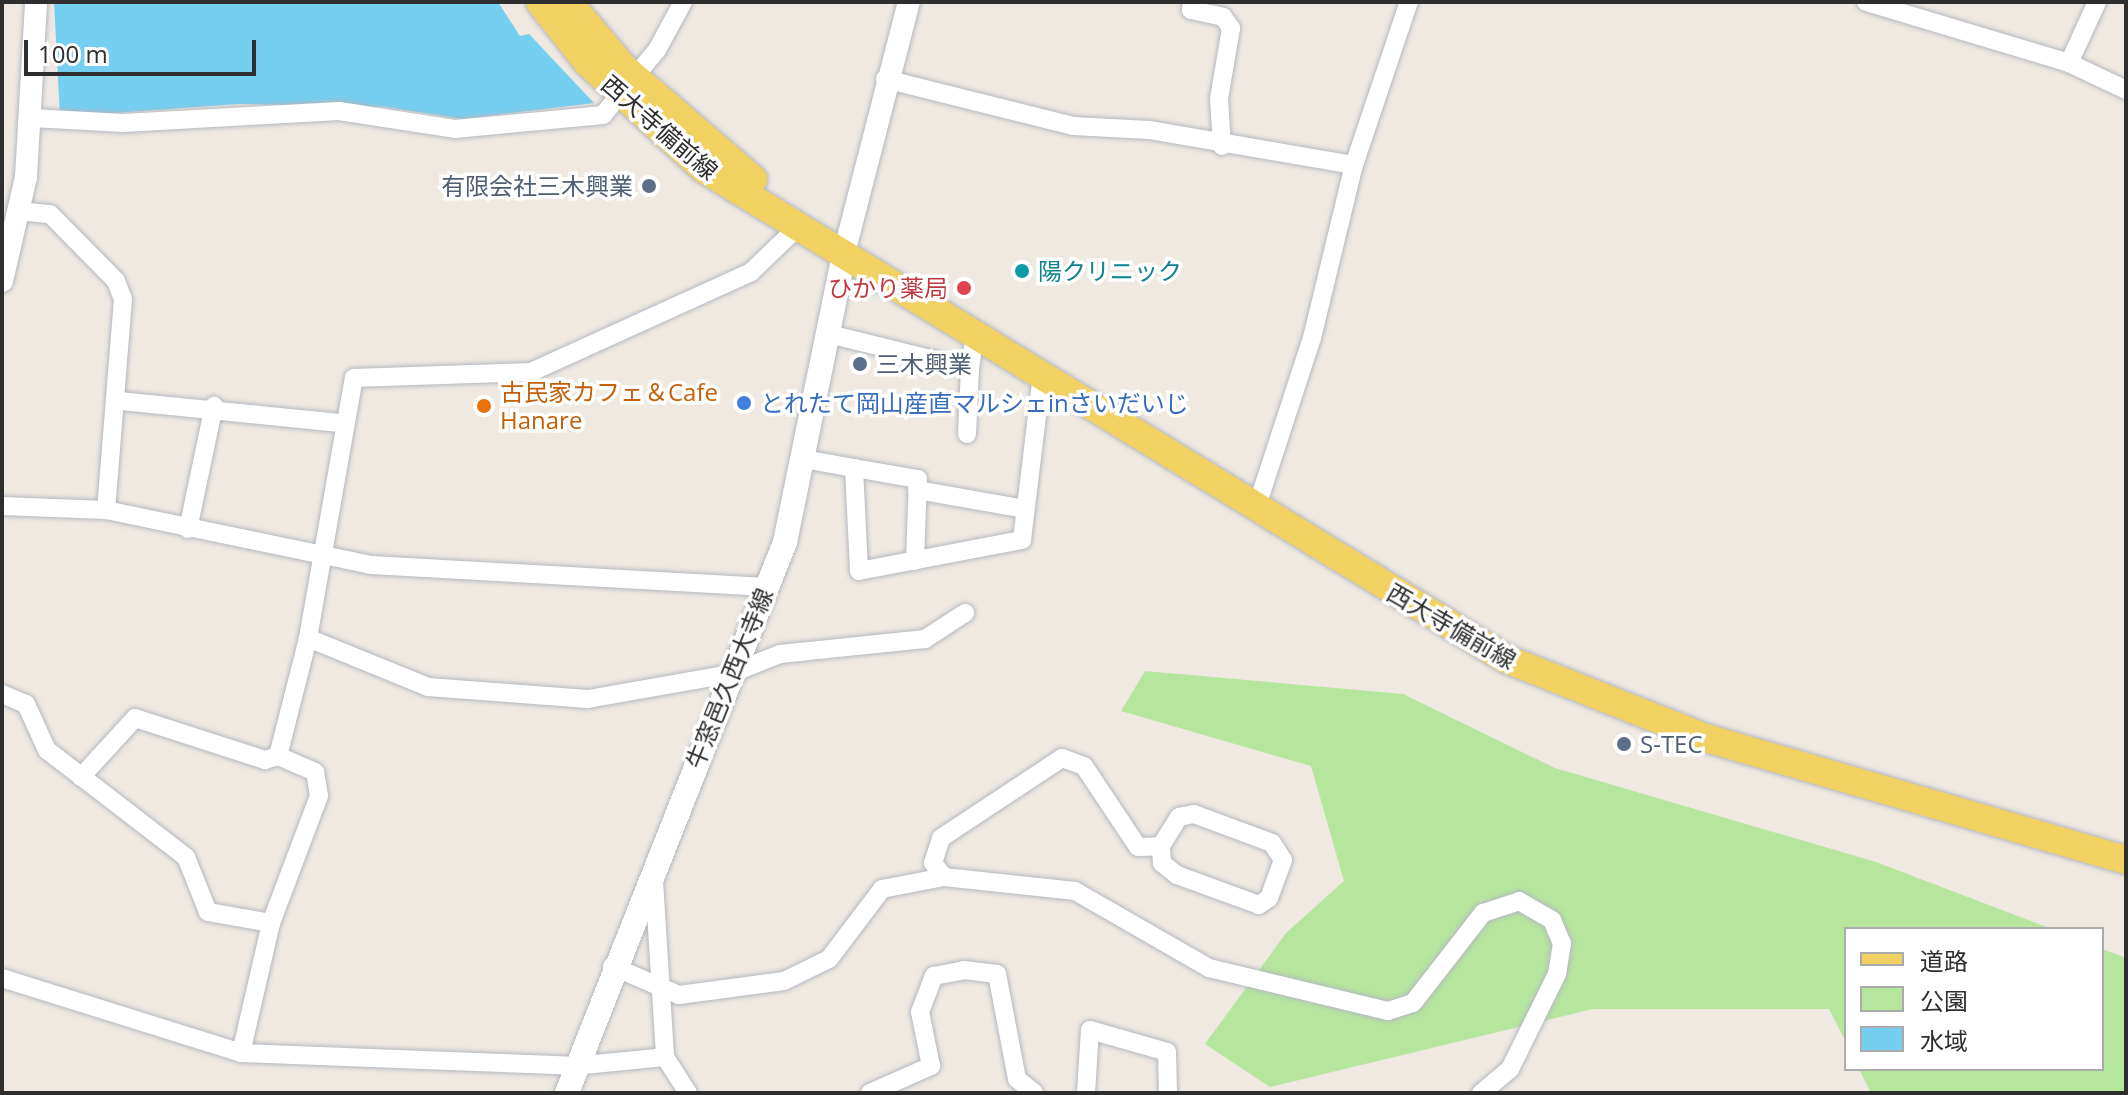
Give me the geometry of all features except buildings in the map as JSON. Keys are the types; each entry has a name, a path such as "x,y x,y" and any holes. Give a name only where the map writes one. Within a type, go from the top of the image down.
{"main road":[{"name":"西大寺備前線","path":"540,2 629,88 704,169 799,226 845,249 1256,509 1506,659 1609,704 2126,860"},
{"name":"西大寺備前線","path":"568,2 629,88 739,171 809,212 845,249"},
{"name":"牛窓邑久西大寺線","path":"567,1093 574,1066 612,966 766,587 804,459 845,249"}],"street":[{"path":"2,281 19,211 32,118 36,2"},
{"path":"32,118 123,123 339,111 455,129 603,115 629,88 683,2"},
{"path":"845,249 885,79 909,2"},
{"path":"1192,2 1191,10 1223,17 1231,28 1219,99 1222,146"},
{"path":"1256,509 1312,338 1354,165 1409,2"},
{"path":"1866,2 2069,63 2126,90"},
{"path":"2069,63 2097,2"},
{"path":"885,79 1073,126 1149,130 1222,146 1354,165"},
{"path":"19,211 50,214 116,281 123,299 120,401 106,510"},
{"path":"278,756 308,638 318,557 341,423 354,378 531,372 751,272 799,226"},
{"path":"967,434 975,332"},
{"path":"829,334 970,369"},
{"path":"854,468 859,571 1022,540 1042,375"},
{"path":"120,401 214,406 341,423"},
{"path":"188,529 214,406"},
{"path":"804,459 918,479 915,561"},
{"path":"917,490 1025,509"},
{"path":"2,506 106,510 318,557 766,587"},
{"path":"308,638 428,687 493,697 588,699 730,674 780,654 925,639 965,613"},
{"path":"2,694 26,704 47,750 186,857 208,912 271,923"},
{"path":"81,777 135,718 265,760 278,756 315,772 321,782 313,820 271,923 241,1053"},
{"path":"944,877 933,863 941,838 1062,758 1084,766 1138,847 1161,846"},
{"path":"1194,814 1272,843 1283,860 1269,898 1259,905 1169,871 1161,846 1179,817 1194,814"},
{"path":"653,862 658,987 665,1057 688,1093"},
{"path":"612,966 679,995 812,973 882,889 944,877 1075,891 1209,968 1388,1011 1413,1003 1483,913 1519,901 1552,920 1562,943 1557,974 1510,1069 1481,1093"},
{"path":"870,1093 931,1066 920,1012 934,976 964,970 997,974 1017,1079 1034,1093"},
{"path":"2,978 241,1053 574,1066 665,1057"},
{"path":"1086,1093 1090,1030 1167,1052 1168,1093"}],"green space":[{"path":"1145,671 1403,694 1555,768 1876,862 2047,927 1844,927 1844,1038 1829,1009 1593,1009 1270,1087 1205,1044 1286,933 1344,881 1311,766 1121,711"},
{"path":"2104,950 2126,958 2126,1093 1871,1093 1860,1071 2104,1071"}],"water":[{"path":"54,2 498,2 520,36 529,34 594,103 462,119 385,107 239,104 60,117"}],"place":[{"name":"有限会社三木興業","path":"649,186"},
{"name":"陽クリニック","path":"1022,271"},
{"name":"ひかり薬局","path":"964,288"},
{"name":"三木興業","path":"860,364"},
{"name":"とれたて岡山産直マルシェinさいだいじ","path":"744,403"},
{"name":"古民家カフェ＆Cafe Hanare","path":"484,406"},
{"name":"S-TEC","path":"1624,744"}]}
